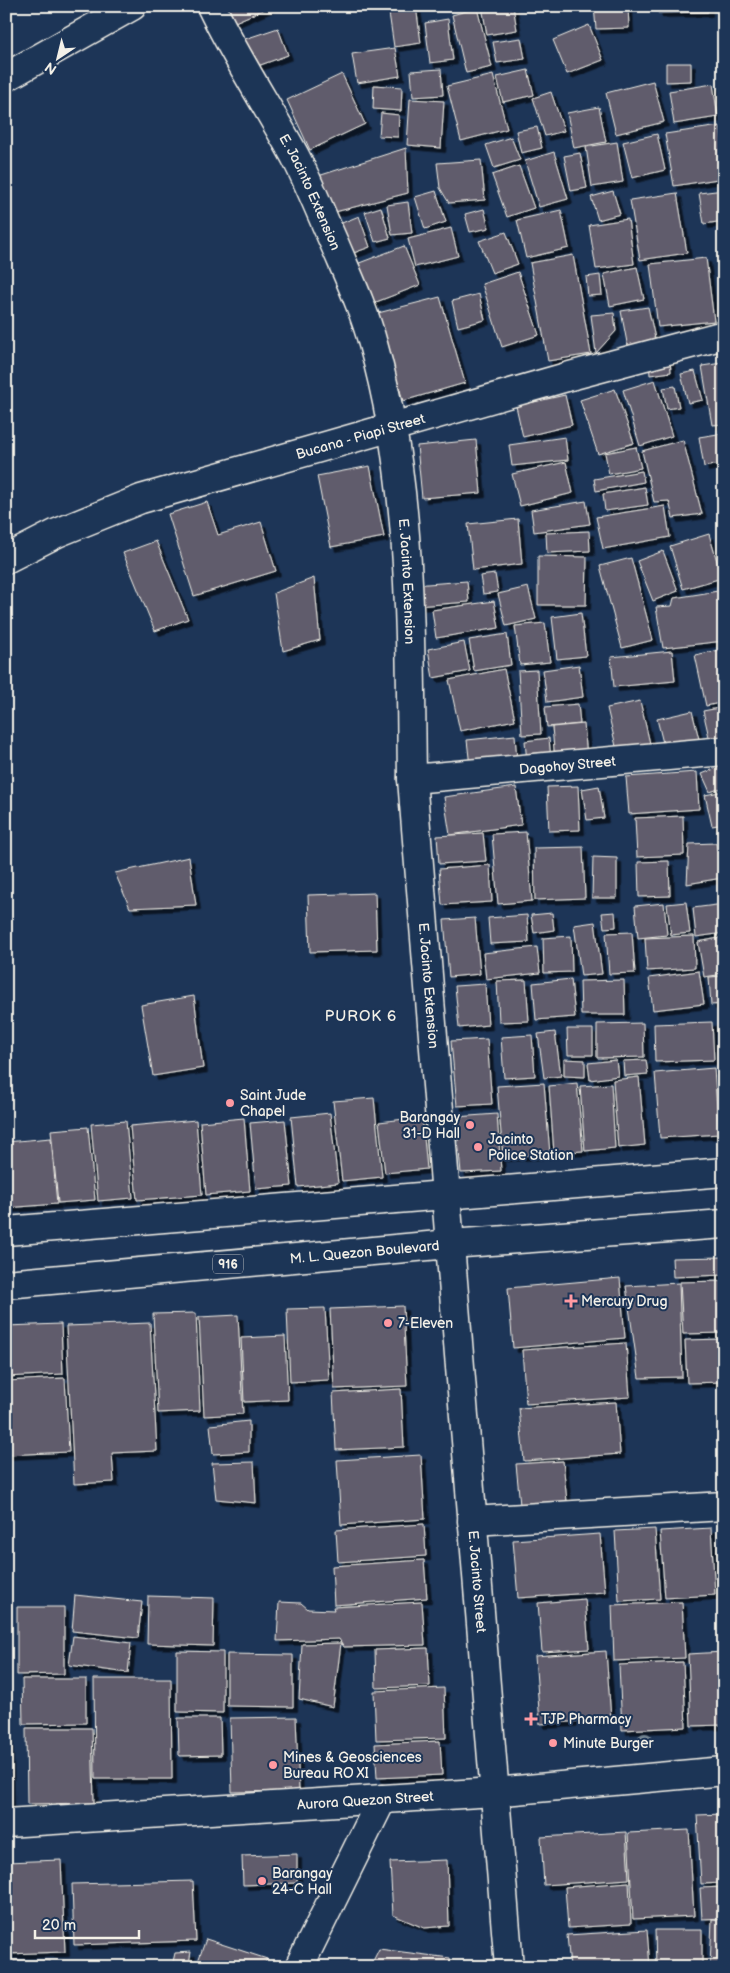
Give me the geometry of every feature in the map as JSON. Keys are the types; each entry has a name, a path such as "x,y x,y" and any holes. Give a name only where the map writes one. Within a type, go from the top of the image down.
{"street":[{"path":"6,77 132,6"},
{"name":"E. Jacinto Extension","path":"210,6 240,63 295,157 322,214 354,291 373,344 392,429 404,528 410,622 412,779 445,1196"},
{"name":"Bucana - Piapi Street","path":"6,559 58,533 141,499 392,429 570,376 724,335"},
{"name":"Dagohoy Street","path":"412,779 724,751"},
{"path":"6,1231 724,1172"},
{"name":"E. Jacinto Street","path":"445,1196 508,1967"},
{"name":"M. L. Quezon Boulevard","path":"6,1284 450,1244 724,1224"},
{"path":"472,1521 724,1506"},
{"name":"Aurora Quezon Street","path":"6,1823 494,1792 724,1772"},
{"path":"299,1967 382,1799"}],"building":[{"path":"228,6 272,6 235,22"},
{"path":"388,6 416,6 421,43 394,47"},
{"path":"482,6 513,6 517,30 487,35"},
{"path":"594,6 628,6 629,28 596,29"},
{"path":"657,6 708,6 708,12 658,13"},
{"path":"477,8 492,67 466,73 452,15"},
{"path":"448,19 453,60 430,63 425,23"},
{"path":"589,25 603,60 567,74 553,40"},
{"path":"278,28 288,55 255,67 245,39"},
{"path":"521,38 525,59 497,63 493,42"},
{"path":"395,48 400,76 357,83 352,54"},
{"path":"666,63 691,63 691,81 666,82"},
{"path":"441,69 443,95 413,97 411,71"},
{"path":"528,70 534,95 503,102 497,77"},
{"path":"342,74 365,124 310,150 287,100"},
{"path":"493,75 507,129 461,141 447,86"},
{"path":"653,81 664,122 616,134 606,93"},
{"path":"713,84 718,117 674,124 669,91"},
{"path":"374,85 402,87 401,111 373,109"},
{"path":"551,92 564,131 545,136 533,98"},
{"path":"410,99 444,101 441,148 407,145"},
{"path":"599,107 606,142 574,148 567,113"},
{"path":"381,113 399,115 398,137 379,136"},
{"path":"720,126 724,149 724,178 674,186 665,134"},
{"path":"537,127 542,148 521,153 516,131"},
{"path":"657,134 665,170 632,178 623,142"},
{"path":"511,137 520,160 494,168 486,145"},
{"path":"617,142 623,182 592,187 586,147"},
{"path":"406,148 408,193 335,212 315,177"},
{"path":"554,152 568,199 539,207 525,161"},
{"path":"580,153 587,188 571,191 564,156"},
{"path":"481,160 485,200 449,203 440,188 437,163"},
{"path":"519,166 534,208 507,217 492,175"},
{"path":"724,190 724,221 704,224 699,193"},
{"path":"436,191 446,222 425,229 415,197"},
{"path":"613,191 620,214 598,220 591,197"},
{"path":"677,193 687,253 640,260 630,200"},
{"path":"408,202 412,233 392,235 387,205"},
{"path":"381,207 390,238 375,242 365,212"},
{"path":"484,209 489,228 470,232 465,214"},
{"path":"561,210 569,248 526,258 517,220"},
{"path":"359,216 370,247 348,255 337,225"},
{"path":"628,219 634,264 596,269 589,225"},
{"path":"451,228 458,256 415,267 408,239"},
{"path":"506,232 518,264 492,273 479,241"},
{"path":"404,246 420,285 371,304 354,265"},
{"path":"573,255 591,354 548,361 530,263"},
{"path":"706,258 714,321 658,327 650,264"},
{"path":"637,267 644,299 610,306 604,274"},
{"path":"518,272 539,335 502,347 482,284"},
{"path":"600,275 602,295 588,296 586,277"},
{"path":"479,294 485,320 458,327 452,301"},
{"path":"440,297 465,383 403,401 378,313"},
{"path":"648,307 656,343 628,348 621,311"},
{"path":"614,313 616,331 596,353 591,315"},
{"path":"670,359 671,372 650,375 649,361"},
{"path":"722,363 724,424 712,425 702,366"},
{"path":"695,371 703,400 688,403 681,374"},
{"path":"655,380 672,436 640,446 623,390"},
{"path":"675,386 679,407 667,409 663,388"},
{"path":"615,389 634,443 598,454 580,400"},
{"path":"565,395 572,425 523,437 516,406"},
{"path":"724,433 724,463 704,467 699,437"},
{"path":"565,437 568,460 512,466 509,445"},
{"path":"476,440 481,493 422,498 417,446"},
{"path":"683,440 702,514 673,518 669,501 654,502 642,451"},
{"path":"636,447 641,468 609,474 605,453"},
{"path":"566,462 573,493 520,506 512,474"},
{"path":"370,466 384,537 331,547 317,476"},
{"path":"642,471 644,482 596,491 594,479"},
{"path":"645,487 648,505 605,511 603,494"},
{"path":"586,501 590,524 534,532 531,510"},
{"path":"207,502 218,535 261,522 276,571 194,596 168,514"},
{"path":"665,506 670,537 603,549 596,517"},
{"path":"518,519 522,564 473,570 468,524"},
{"path":"589,531 590,551 547,553 546,533"},
{"path":"709,534 722,578 683,589 670,546"},
{"path":"156,541 188,619 155,631 123,553"},
{"path":"663,551 678,591 653,601 637,561"},
{"path":"538,556 587,557 586,605 538,605"},
{"path":"631,558 653,640 622,648 600,566"},
{"path":"495,574 498,592 483,594 480,576"},
{"path":"314,578 320,640 283,651 274,593"},
{"path":"467,581 469,602 416,606 414,585"},
{"path":"528,587 536,619 506,626 498,594"},
{"path":"718,591 724,641 663,648 656,607 672,606 674,598"},
{"path":"494,601 499,628 436,638 432,610"},
{"path":"581,613 586,656 557,659 552,617"},
{"path":"545,623 550,662 520,665 515,626"},
{"path":"507,634 511,665 474,671 469,640"},
{"path":"464,642 470,671 433,678 428,649"},
{"path":"724,649 724,702 706,706 695,655"},
{"path":"672,651 675,681 614,687 611,657"},
{"path":"579,665 583,697 547,702 543,670"},
{"path":"504,669 515,720 460,731 449,680"},
{"path":"537,670 541,734 522,735 518,671"},
{"path":"640,701 652,752 619,759 607,708"},
{"path":"578,704 580,724 547,727 545,707"},
{"path":"724,707 724,747 712,750 703,711"},
{"path":"692,711 701,747 666,755 657,719"},
{"path":"584,724 587,757 555,760 552,727"},
{"path":"515,735 517,761 470,766 467,740"},
{"path":"549,738 551,760 527,762 525,741"},
{"path":"724,765 724,787 710,792 702,774"},
{"path":"697,772 699,809 629,814 626,777"},
{"path":"578,786 580,830 549,831 547,787"},
{"path":"599,786 604,818 587,820 582,789"},
{"path":"516,787 521,825 450,835 444,797"},
{"path":"724,791 724,824 712,826 705,795"},
{"path":"683,816 684,855 637,857 635,818"},
{"path":"526,832 532,901 498,904 492,834"},
{"path":"483,833 486,861 439,864 437,836"},
{"path":"716,843 722,878 687,884 689,844"},
{"path":"583,847 585,898 535,900 534,848"},
{"path":"189,857 196,905 130,908 115,873"},
{"path":"593,857 617,858 617,898 592,898"},
{"path":"669,861 670,896 639,897 638,862"},
{"path":"490,865 492,902 442,905 439,869"},
{"path":"375,893 377,950 310,952 308,895"},
{"path":"686,902 690,933 671,935 667,904"},
{"path":"664,903 667,935 638,938 635,906"},
{"path":"724,904 724,933 696,937 693,908"},
{"path":"615,912 616,927 604,928 602,913"},
{"path":"552,913 554,930 534,933 531,915"},
{"path":"527,915 529,942 490,944 488,918"},
{"path":"475,918 480,974 449,977 444,920"},
{"path":"595,922 602,974 581,976 574,925"},
{"path":"632,932 635,973 609,974 606,933"},
{"path":"571,936 572,972 544,973 543,938"},
{"path":"694,936 695,968 647,971 645,938"},
{"path":"724,937 724,974 704,977 698,942"},
{"path":"537,947 540,973 486,979 483,953"},
{"path":"699,971 704,1004 653,1010 649,978"},
{"path":"724,976 724,1004 711,1005 709,977"},
{"path":"571,979 575,1017 536,1020 533,983"},
{"path":"526,980 529,1021 499,1022 497,981"},
{"path":"624,980 625,1015 581,1015 580,981"},
{"path":"485,984 488,1025 459,1028 455,986"},
{"path":"194,996 203,1068 153,1076 141,1005"},
{"path":"720,1018 724,1018 724,1040 721,1040"},
{"path":"712,1022 714,1060 655,1062 654,1024"},
{"path":"643,1023 644,1057 597,1058 597,1024"},
{"path":"567,1029 593,1029 593,1055 568,1055"},
{"path":"555,1032 561,1076 544,1078 538,1034"},
{"path":"532,1035 535,1076 504,1078 501,1037"},
{"path":"487,1039 492,1104 457,1106 451,1041"},
{"path":"564,1059 585,1060 585,1077 564,1076"},
{"path":"616,1060 618,1076 590,1080 588,1063"},
{"path":"646,1060 648,1074 624,1076 623,1061"},
{"path":"714,1068 719,1134 660,1138 655,1073"},
{"path":"639,1077 645,1145 618,1148 613,1080"},
{"path":"724,1081 724,1143 719,1082"},
{"path":"544,1083 550,1154 503,1157 497,1086"},
{"path":"577,1083 583,1151 554,1153 549,1086"},
{"path":"611,1084 615,1148 585,1151 580,1086"},
{"path":"374,1098 382,1177 342,1181 333,1101"},
{"path":"330,1113 338,1183 298,1187 291,1117"},
{"path":"497,1114 501,1171 461,1173 456,1117"},
{"path":"422,1117 427,1169 385,1173 379,1122"},
{"path":"244,1118 250,1191 206,1195 200,1122"},
{"path":"196,1120 202,1195 137,1200 130,1126"},
{"path":"285,1120 292,1186 256,1189 250,1123"},
{"path":"126,1121 133,1198 98,1201 91,1124"},
{"path":"88,1127 95,1200 58,1203 51,1130"},
{"path":"51,1138 57,1204 6,1208 6,1142"},
{"path":"724,1257 724,1275 673,1277 672,1258"},
{"path":"620,1278 625,1338 513,1348 508,1288"},
{"path":"724,1281 724,1333 683,1334 680,1282"},
{"path":"679,1283 682,1377 639,1378 626,1286"},
{"path":"403,1306 407,1386 334,1389 330,1309"},
{"path":"325,1308 329,1380 290,1382 287,1309"},
{"path":"196,1313 200,1411 158,1413 153,1314"},
{"path":"238,1315 243,1414 204,1416 199,1317"},
{"path":"150,1323 157,1451 112,1453 114,1482 74,1484 66,1326"},
{"path":"61,1324 63,1374 6,1377 6,1326"},
{"path":"285,1336 288,1400 244,1402 241,1338"},
{"path":"724,1339 724,1382 687,1383 685,1340"},
{"path":"626,1343 630,1397 526,1404 522,1350"},
{"path":"65,1378 69,1452 6,1455 6,1381"},
{"path":"401,1389 404,1447 336,1450 333,1393"},
{"path":"616,1402 620,1454 524,1461 519,1408"},
{"path":"249,1421 249,1452 213,1454 210,1425"},
{"path":"421,1455 425,1519 341,1525 337,1460"},
{"path":"563,1461 567,1502 520,1505 516,1464"},
{"path":"254,1462 256,1503 216,1499 212,1463"},
{"path":"424,1524 426,1556 338,1562 336,1530"},
{"path":"720,1526 724,1526 724,1569 723,1569"},
{"path":"711,1528 715,1595 665,1598 660,1531"},
{"path":"655,1529 660,1599 619,1601 615,1531"},
{"path":"600,1534 605,1592 518,1598 513,1540"},
{"path":"424,1560 427,1598 334,1605 332,1566"},
{"path":"75,1595 142,1602 138,1638 72,1631"},
{"path":"148,1596 214,1598 213,1646 147,1644"},
{"path":"585,1599 589,1649 542,1652 538,1603"},
{"path":"279,1602 301,1603 308,1609 334,1610 333,1607 422,1602 425,1645 344,1647 339,1639 277,1641"},
{"path":"682,1602 685,1658 614,1661 612,1605"},
{"path":"17,1607 64,1607 64,1674 17,1675"},
{"path":"73,1636 131,1643 128,1673 69,1665"},
{"path":"341,1643 333,1707 299,1699 302,1644"},
{"path":"428,1648 430,1686 376,1688 375,1650"},
{"path":"177,1651 223,1652 223,1713 177,1712"},
{"path":"606,1651 611,1719 540,1724 535,1656"},
{"path":"724,1652 724,1725 691,1726 688,1654"},
{"path":"227,1654 293,1655 293,1707 227,1706"},
{"path":"683,1662 686,1727 622,1730 619,1665"},
{"path":"22,1679 86,1679 86,1723 23,1724"},
{"path":"94,1679 171,1679 172,1779 95,1779"},
{"path":"444,1688 446,1738 376,1740 374,1691"},
{"path":"296,1717 299,1791 232,1792 230,1718"},
{"path":"178,1718 220,1718 221,1755 179,1756"},
{"path":"6,1726 8,1726 10,1804 6,1804"},
{"path":"26,1728 92,1728 94,1803 27,1804"},
{"path":"440,1741 442,1775 377,1778 375,1744"},
{"path":"724,1814 724,1883 701,1884 697,1815"},
{"path":"689,1830 694,1916 633,1919 628,1833"},
{"path":"626,1832 629,1879 544,1885 541,1837"},
{"path":"297,1854 297,1883 243,1885 242,1856"},
{"path":"61,1860 65,1952 6,1954 6,1862"},
{"path":"447,1860 449,1926 424,1928 393,1915 390,1862"},
{"path":"193,1881 196,1941 74,1945 72,1884"},
{"path":"629,1882 631,1924 568,1928 565,1887"},
{"path":"724,1887 724,1918 702,1919 700,1888"},
{"path":"712,1919 724,1920 724,1967 710,1967"},
{"path":"647,1930 650,1967 570,1967 567,1935"},
{"path":"655,1930 702,1930 702,1967 656,1967"},
{"path":"206,1939 267,1959 263,1967 164,1967 172,1966 175,1953 191,1952 189,1963 197,1964"},
{"path":"379,1949 450,1958 451,1967 370,1967"},
{"path":"6,1961 50,1961 50,1967 6,1967"}],"place":[{"name":"Saint Jude Chapel","path":"230,1103"},
{"name":"Barangay 31-D Hall","path":"470,1125"},
{"name":"Jacinto Police Station","path":"478,1147"},
{"name":"Mercury Drug","path":"571,1301"},
{"name":"7-Eleven","path":"388,1323"},
{"name":"TJP Pharmacy","path":"531,1719"},
{"name":"Minute Burger","path":"553,1743"},
{"name":"Mines & Geosciences Bureau RO XI","path":"273,1765"},
{"name":"Barangay 24-C Hall","path":"262,1881"}],"district":[{"name":"PUROK 6","path":"361,1016"}]}
